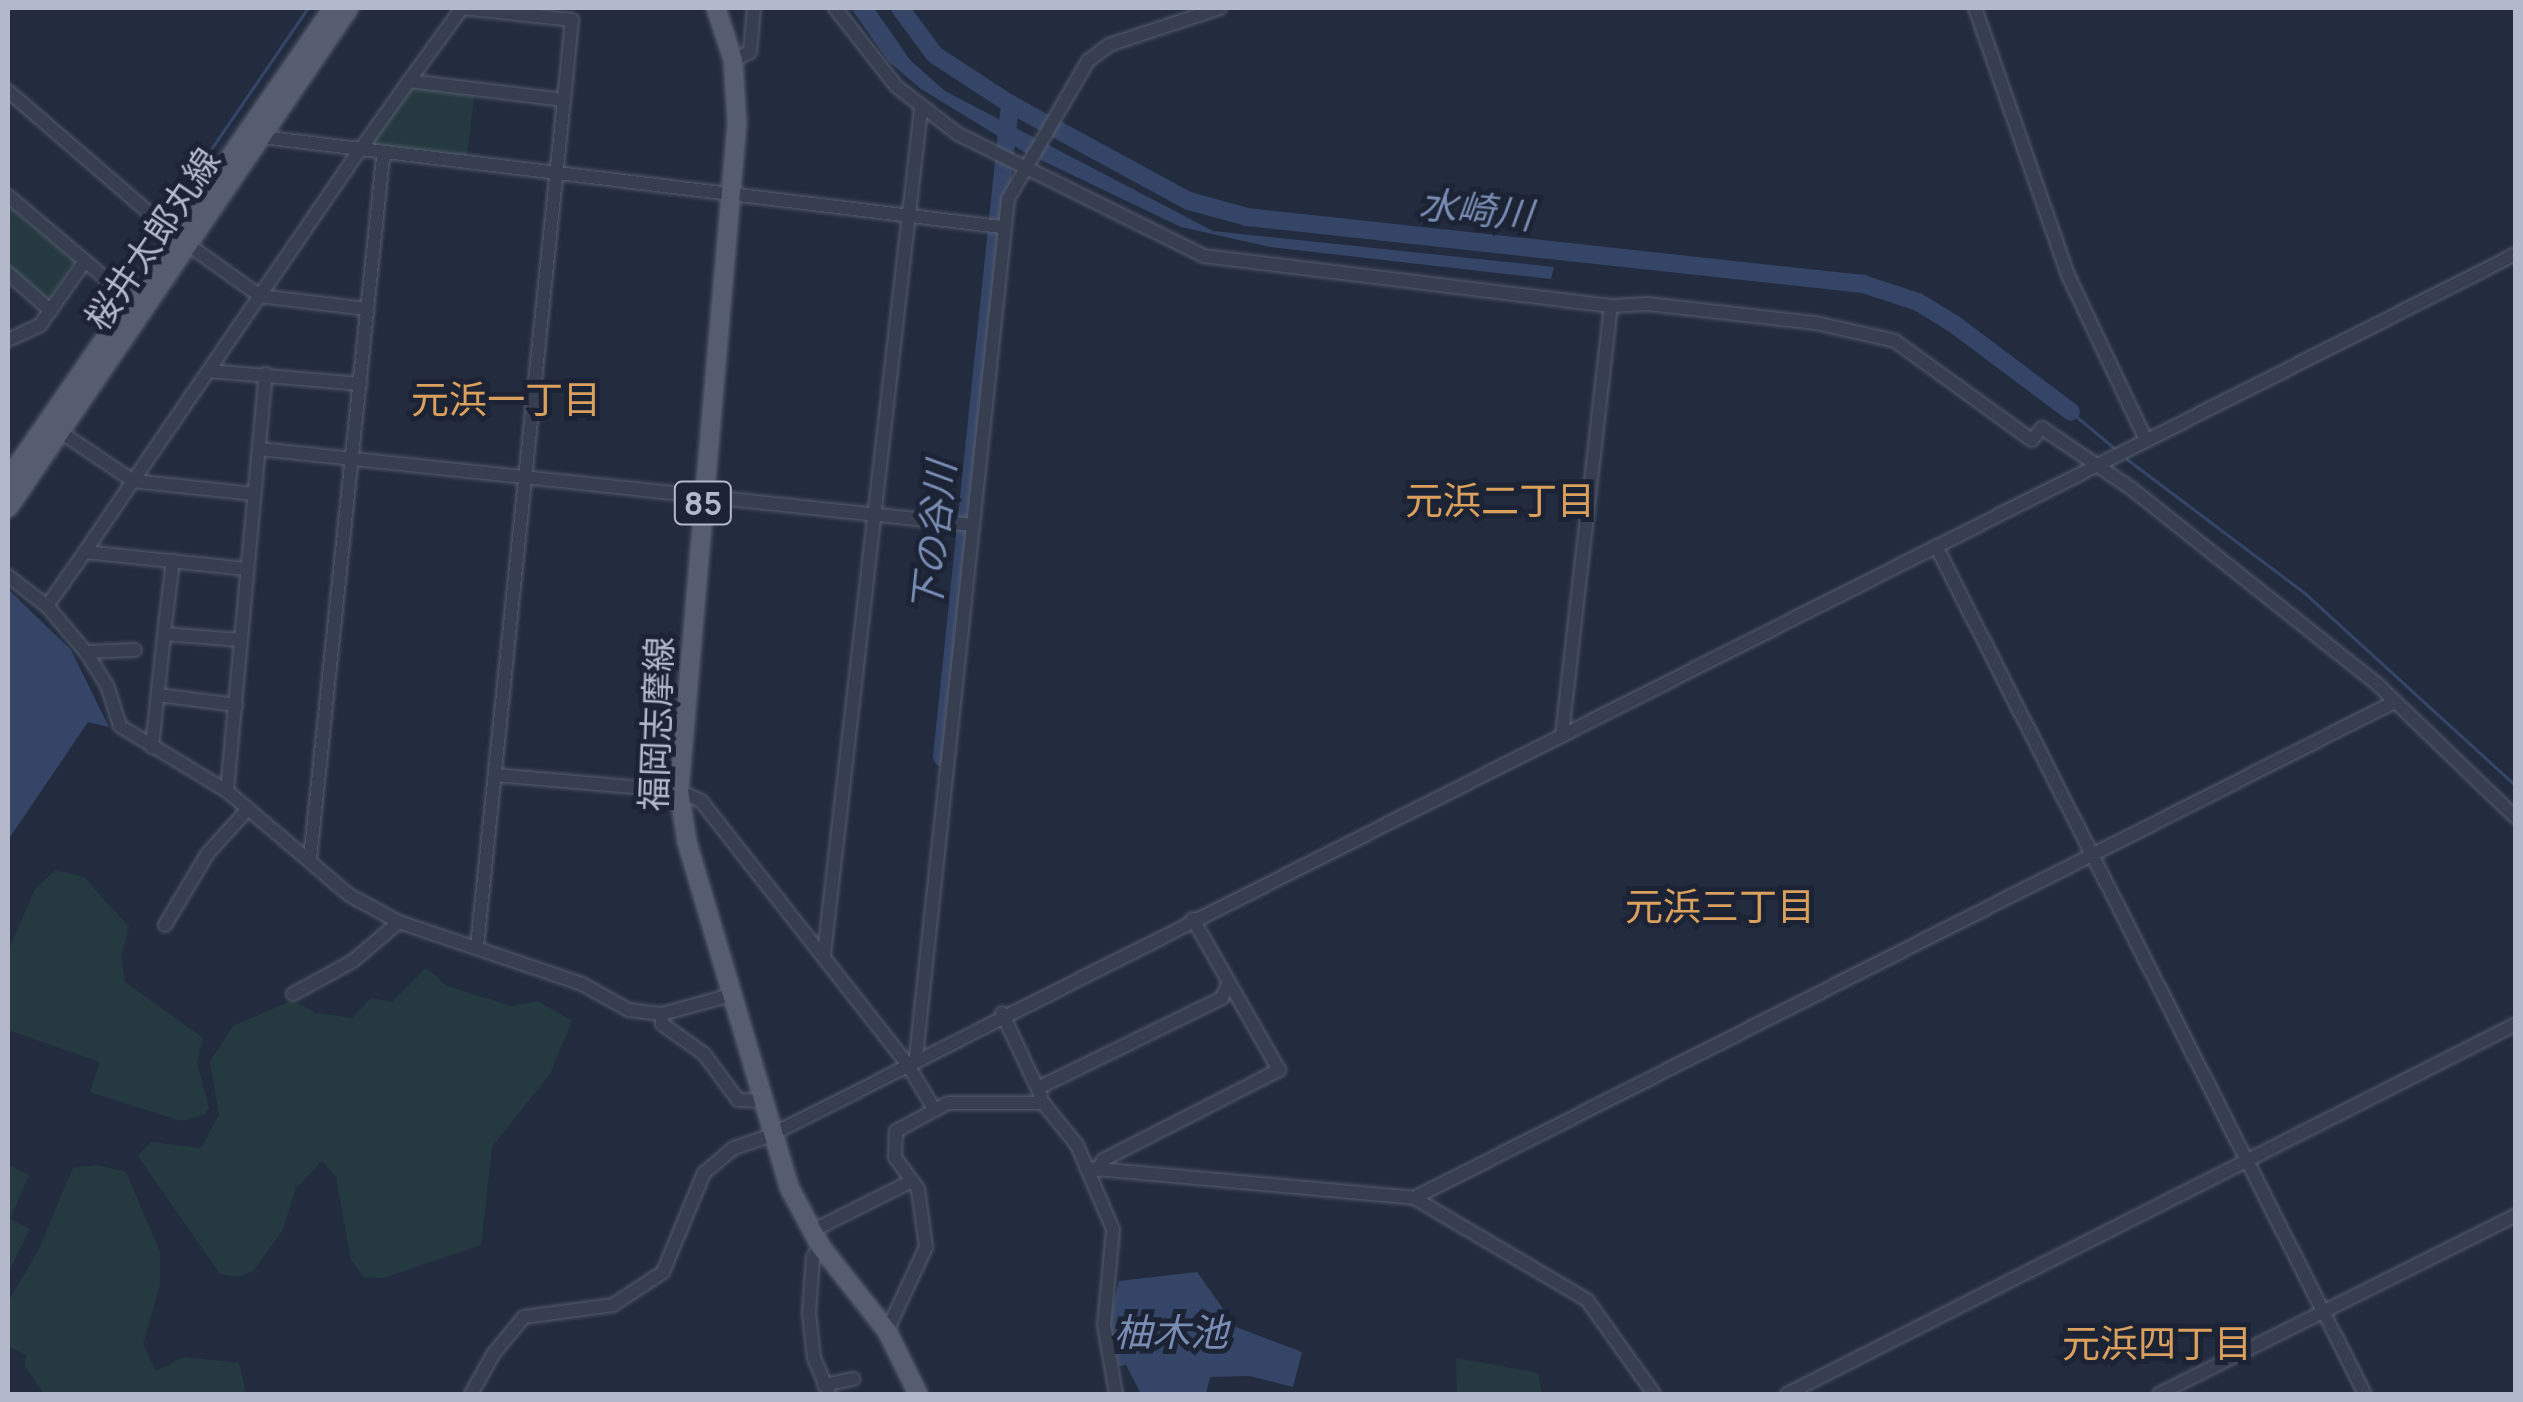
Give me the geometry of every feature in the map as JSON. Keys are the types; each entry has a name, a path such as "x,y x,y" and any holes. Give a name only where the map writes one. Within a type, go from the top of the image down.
{"main road":[{"name":"桜井太郎丸線","path":"8,508 333,8"},
{"name":"桜井太郎丸線","path":"8,477 130,300 182,241 262,137 350,8"},
{"name":"福岡志摩線","path":"716,8 732,60 737,122 679,792 686,842 771,1135 815,1240 887,1331 918,1394"}],"street":[{"path":"47,606 462,8 573,14 477,947"},
{"path":"732,60 750,52 754,8"},
{"path":"835,8 922,109 1002,161 1023,168 1170,244 1216,259 1611,306 1648,304 1816,323 1895,341 2032,440 2042,428 2208,549 2394,702 2516,818"},
{"path":"911,1060 997,227 1023,168 1088,61 1109,45 1220,8"},
{"path":"1975,8 2068,275 2146,440"},
{"path":"409,81 564,100"},
{"path":"8,91 182,241 260,296 367,310"},
{"path":"824,954 922,109"},
{"path":"262,137 358,154 997,227"},
{"path":"310,859 383,157"},
{"path":"8,196 130,300"},
{"path":"471,1394 494,1352 524,1317 612,1305 648,1286 678,1246 712,1161 771,1135 1002,1013 2516,254"},
{"path":"8,340 40,325 85,260"},
{"path":"8,273 51,311"},
{"path":"1562,735 1611,306"},
{"path":"209,371 360,384"},
{"path":"228,791 266,374"},
{"path":"59,431 133,481 254,494"},
{"path":"260,449 353,455 966,525"},
{"path":"1936,546 2366,1394"},
{"path":"85,552 246,569"},
{"path":"152,747 173,561"},
{"path":"8,576 47,606 86,652 107,685 120,726 228,791 348,895 398,922 582,984 612,1004 662,1014 731,994"},
{"path":"164,634 242,640"},
{"path":"86,652 136,650"},
{"path":"158,695 236,705"},
{"path":"1414,1198 2394,702"},
{"path":"495,774 679,792 702,801 911,1060 933,1107"},
{"path":"166,925 208,854 248,809"},
{"path":"1092,1169 1279,1070 1239,995 1227,986 1193,920"},
{"path":"294,994 353,961 398,922"},
{"path":"1038,1088 1222,998 1227,986"},
{"path":"1002,1013 1043,1103 1092,1169 1113,1230 1104,1326 1116,1394"},
{"path":"662,1014 662,1024 704,1054 738,1100 761,1101"},
{"path":"1787,1394 2516,1024"},
{"path":"887,1331 924,1259 912,1181 895,1157 896,1131 933,1107 1043,1103"},
{"path":"1092,1169 1414,1198 1587,1300 1654,1394"},
{"path":"853,1379 826,1390 810,1313 815,1240 912,1181"},
{"path":"2159,1394 2516,1215"}],"green space":[{"path":"410,86 475,92 466,160 374,151 371,143"},
{"path":"8,206 74,261 48,301 8,270"},
{"path":"56,870 84,877 129,927 121,958 125,982 203,1038 197,1063 209,1108 204,1115 181,1121 90,1092 100,1062 8,1030 8,952 35,889"},
{"path":"426,968 447,986 511,1006 538,1001 572,1021 550,1074 492,1147 481,1245 383,1278 364,1277 351,1260 336,1177 322,1161 296,1188 282,1231 253,1271 238,1277 220,1274 138,1156 151,1142 201,1148 219,1115 210,1062 233,1026 293,1000 315,1013 352,1018 371,998 392,1002"},
{"path":"8,1165 29,1175 10,1219 30,1229 8,1273"},
{"path":"97,1165 126,1172 160,1252 160,1285 143,1344 156,1371 184,1357 239,1363 246,1394 44,1394 25,1366 26,1355 8,1346 8,1302 37,1253 73,1168"},
{"path":"1456,1358 1538,1373 1542,1394 1457,1394"}],"water":[{"path":"851,8 874,8 910,60 945,91 1213,231 1554,267 1551,279 1270,247 1181,227 1024,152 921,89 888,61"},
{"path":"8,589 71,650 109,727 88,722 8,840"},
{"name":"柚木池","path":"1197,1272 1236,1327 1302,1352 1293,1387 1250,1376 1210,1377 1206,1394 1141,1394 1126,1365 1119,1366 1109,1323 1119,1281"}],"waterway":[{"path":"166,215 308,8"},
{"name":"水崎川","path":"900,8 935,55 1010,104 1189,201 1247,217 1863,284 1918,302 1954,324 2071,412"},
{"name":"下の谷川","path":"942,757 1010,104"},
{"path":"149,238 155,229"},
{"path":"120,282 141,250"},
{"path":"2071,412 2117,450"},
{"path":"2127,459 2306,594 2516,786"}],"district":[{"name":"元浜一丁目","path":"506,399"},
{"name":"元浜二丁目","path":"1500,500"},
{"name":"元浜三丁目","path":"1720,906"},
{"name":"元浜四丁目","path":"2157,1343"}]}
